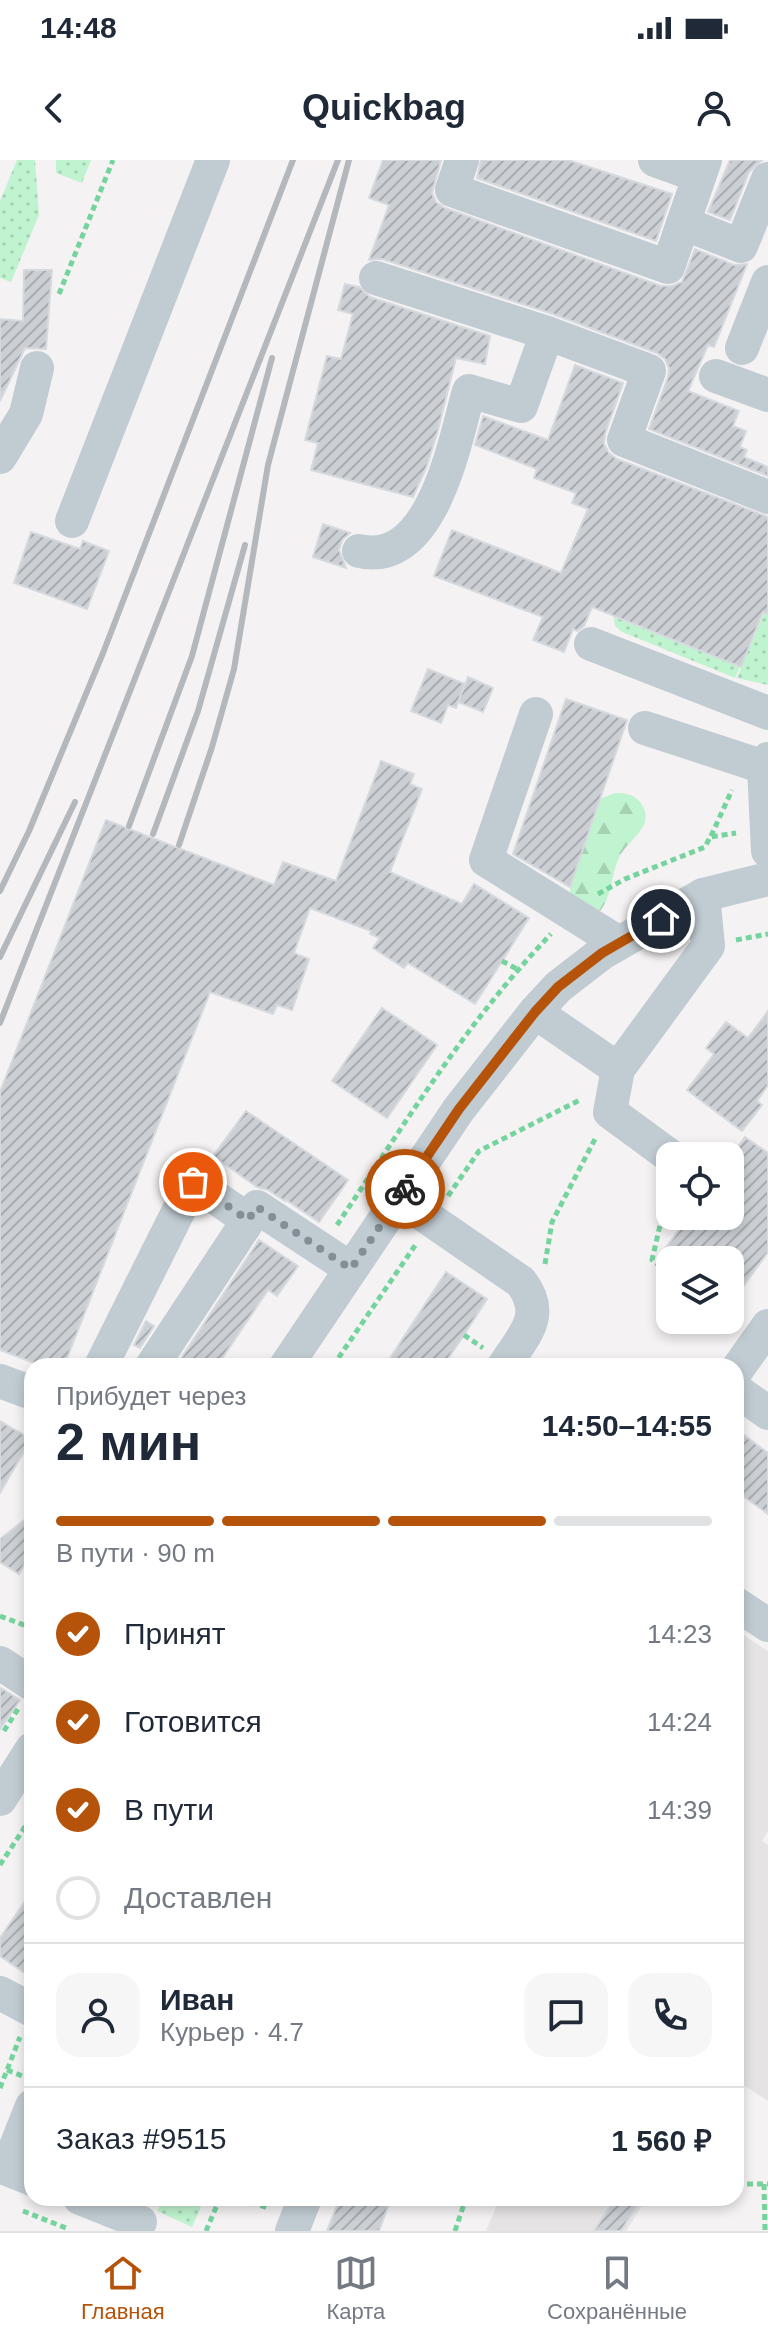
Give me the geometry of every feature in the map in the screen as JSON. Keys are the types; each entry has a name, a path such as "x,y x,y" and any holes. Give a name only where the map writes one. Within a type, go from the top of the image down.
{"street":[{"path":"72,521 213,160"},
{"path":"462,160 452,190 668,267 702,168 655,160"},
{"path":"683,223 741,246 768,179"},
{"path":"376,278 547,333 649,371 624,440 768,497"},
{"path":"742,348 768,282"},
{"path":"359,551 374,554 392,549 418,528 438,497 469,391 521,406 547,333"},
{"path":"0,457 26,414 37,368"},
{"path":"716,376 768,395"},
{"path":"591,644 768,713"},
{"path":"536,714 486,860 619,943"},
{"path":"645,728 766,763 768,851"},
{"path":"291,1358 459,1109 558,987 619,943 703,895 768,879"},
{"path":"656,1146 610,1112 618,1069 708,946 703,895"},
{"path":"535,1012 618,1069"},
{"path":"105,1358 193,1182 248,1220"},
{"path":"399,1198 521,1282 531,1295 531,1325 509,1358"},
{"path":"157,1358 257,1207 351,1269"},
{"path":"744,1360 768,1326"},
{"path":"0,1381 24,1390"},
{"path":"744,1396 768,1413"},
{"path":"744,1609 768,1625"},
{"path":"0,1663 24,1679"},
{"path":"0,1799 24,1762"},
{"path":"0,1993 24,2006"},
{"path":"24,2126 7,2169 24,2176"},
{"path":"100,2206 140,2222"},
{"path":"292,2231 302,2206"}],"path":[{"path":"59,294 113,160"},
{"path":"502,961 517,969"},
{"path":"533,1305 542,1282 552,1222 610,1112"},
{"path":"656,1263 652,1260 659,1230"},
{"path":"0,1616 24,1625"},
{"path":"0,1865 24,1828"},
{"path":"0,2088 24,2030"},
{"path":"747,2184 766,2184 765,2231"},
{"path":"11,2206 73,2231"},
{"path":"206,2231 217,2206"},
{"path":"455,2231 463,2206"}],"shaded area":[{"path":"744,1635 768,1651 768,1831 762,1841 768,1845 768,2101 744,2085"},
{"path":"497,2206 642,2206 626,2231 486,2231"}],"green space":[{"path":"17,160 35,160 39,215 11,282 0,278 0,201"},
{"path":"56,160 91,160 82,183 56,173"},
{"path":"764,613 768,615 768,685 737,678"},
{"path":"614,617 740,667 735,678 622,632 615,626"},
{"path":"615,793 636,798 642,805 645,820 619,858 607,899 600,911 571,898 569,878 597,804 602,798"},
{"path":"159,2206 201,2207 192,2227 157,2211"}],"building":[{"path":"383,160 441,160 432,193 436,202 445,208 661,286 682,282 695,249 734,265 747,264 714,347 708,345 688,391 739,411 733,426 746,431 740,447 747,450 744,457 768,467 768,476 649,429 669,368 665,359 657,353 553,314 382,259 369,260 389,205 369,198"},
{"path":"481,160 568,160 672,194 656,241 477,178"},
{"path":"730,160 762,160 749,172 730,220 708,212"},
{"path":"24,270 52,270 46,349 25,348 0,401 0,319 23,321"},
{"path":"345,284 359,287 370,297 490,336 485,364 456,358 427,466 413,497 311,470 318,443 305,440 327,356 341,359 353,314 338,310"},
{"path":"575,365 623,383 605,434 604,444 609,453 617,459 768,517 768,614 763,612 741,667 592,607 584,626 577,631 573,629 564,652 533,640 543,617 434,576 452,530 561,573 588,509 572,503 576,493 534,478 537,469 475,445 483,416 548,440"},
{"path":"323,524 350,533 342,540 339,550 346,568 313,557"},
{"path":"31,532 80,549 83,541 109,551 87,609 14,583"},
{"path":"428,669 465,684 456,708 448,705 441,723 411,711"},
{"path":"468,677 493,688 483,712 458,702"},
{"path":"566,699 627,720 570,887 513,854"},
{"path":"381,761 414,774 410,784 422,789 390,872 462,904 474,884 529,918 475,1004 408,963 404,968 373,948 380,938 370,934 371,931 310,908 294,953 309,959 292,1010 277,1005 273,1014 210,992 67,1358 24,1359 0,1350 0,1092 106,820 274,885 283,862 336,881"},
{"path":"382,1008 437,1045 387,1118 332,1081"},
{"path":"768,1011 768,1085 757,1101 762,1105 742,1131 687,1090 714,1054 706,1048 726,1022 748,1038"},
{"path":"246,1111 348,1180 319,1222 286,1200 257,1187 213,1156"},
{"path":"745,1137 768,1153 768,1252 744,1285 744,1246 667,1246 679,1230 744,1230 744,1142 742,1142"},
{"path":"259,1240 298,1266 277,1296 268,1290 222,1358 181,1358"},
{"path":"446,1272 487,1299 448,1358 390,1358"},
{"path":"146,1321 154,1326 140,1348 134,1345"},
{"path":"0,1421 24,1435 24,1451 0,1493"},
{"path":"744,1435 768,1453 768,1514 744,1497"},
{"path":"24,1520 24,1565 19,1574 0,1562 0,1539"},
{"path":"0,1690 20,1700 0,1729"},
{"path":"24,1903 24,1972 0,1956 0,1938"},
{"path":"337,2206 388,2206 379,2231 327,2231"},
{"path":"610,2206 637,2206 621,2231 594,2231"}],"railway":[{"path":"0,891 29,831 103,653 293,160"},
{"path":"0,1023 338,160"},
{"path":"179,845 234,669 268,465 349,160"},
{"path":"129,826 192,656 272,358"},
{"path":"153,834 198,711 245,545"},
{"path":"0,957 75,802"}],"way so far":[{"path":"193,1182 248,1220 257,1207 351,1269 405,1189"}],"route":[{"path":"405,1189 459,1109 558,987 602,953 661,919"}]}
